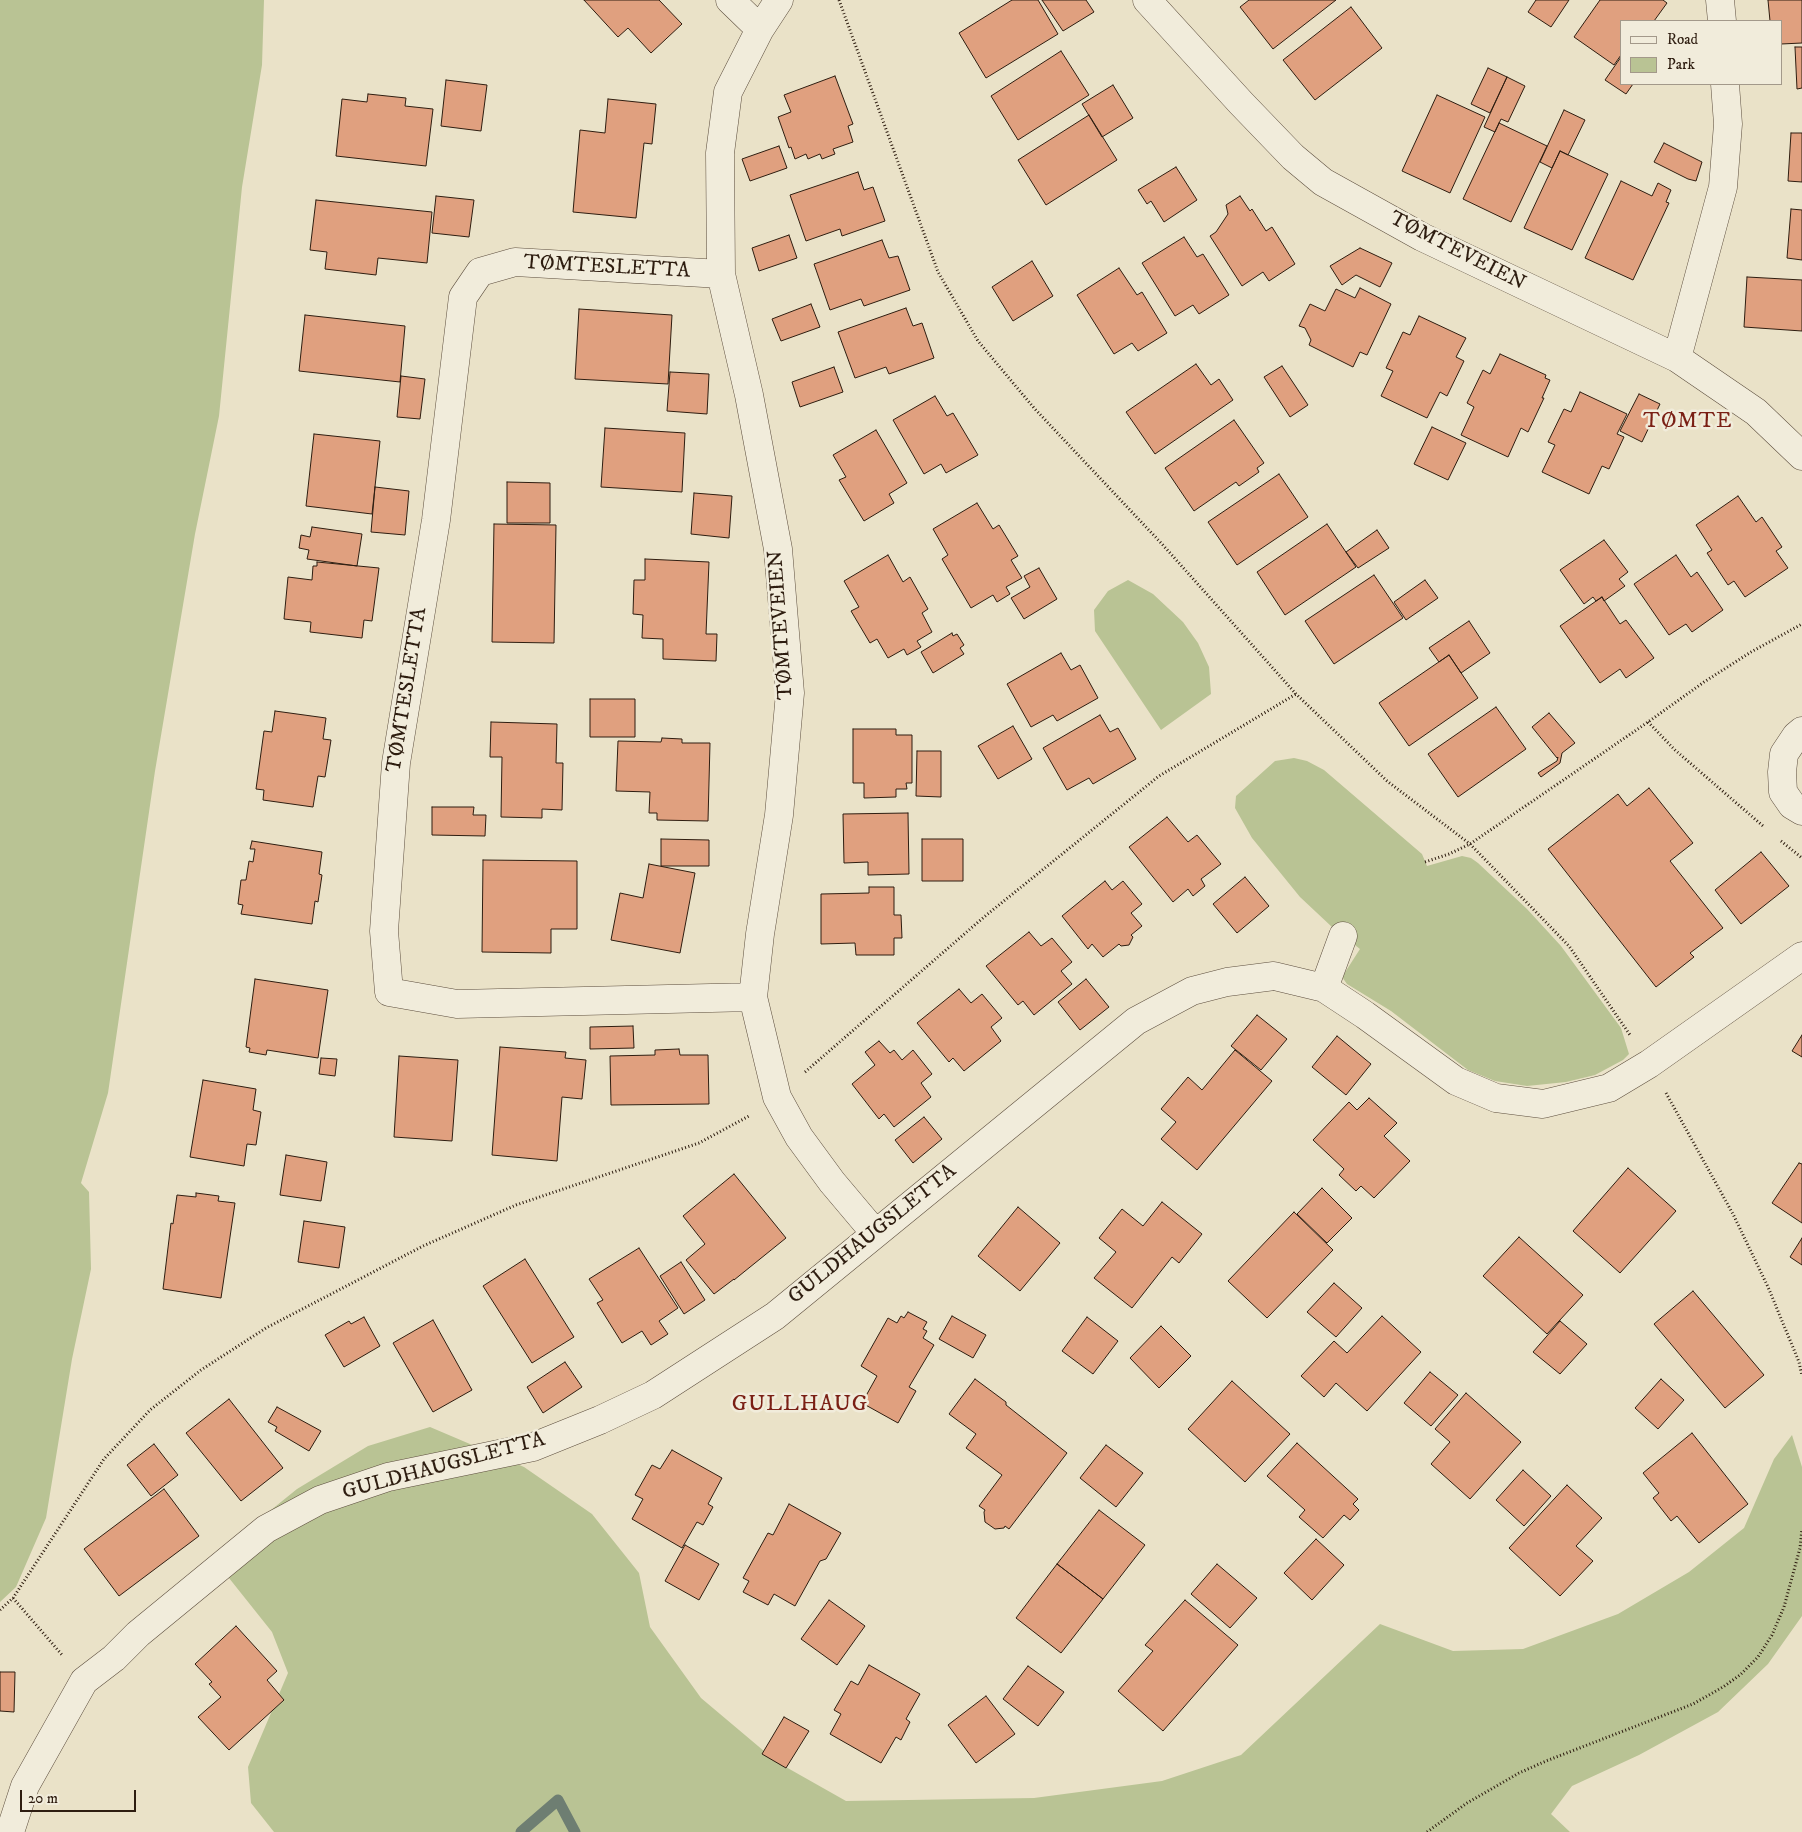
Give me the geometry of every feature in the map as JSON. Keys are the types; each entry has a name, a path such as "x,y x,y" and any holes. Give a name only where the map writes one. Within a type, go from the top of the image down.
{"street":[{"path":"730,0 760,29"},
{"name":"TØMTEVEIEN","path":"779,0 760,29 728,92 720,153 721,274 749,396 778,549 790,693 779,815 760,934 753,998 777,1097 799,1137 832,1182 874,1233"},
{"name":"TØMTEVEIEN","path":"1147,0 1293,157 1323,182 1422,237 1677,358 1756,412 1802,456"},
{"path":"1720,0 1722,20"},
{"path":"1677,358 1723,186 1728,124 1725,85"},
{"name":"TØMTESLETTA","path":"721,274 515,262 480,272 464,297 436,520 396,763 384,931 389,992 457,1004 753,998"},
{"path":"1802,731 1796,736 1784,754 1782,772 1783,792 1792,805 1802,811"},
{"path":"1324,988 1344,936"},
{"name":"GULDHAUGSLETTA","path":"10,1832 25,1786 84,1680 114,1658 138,1634 266,1530 320,1500 354,1488 388,1477 533,1447 600,1420 653,1395 775,1316 874,1233 1129,1028 1192,991 1227,982 1274,976 1324,988 1365,1015 1456,1081 1496,1098 1543,1104 1609,1088 1649,1064 1802,956"}],"path":[{"path":"839,0 938,272 978,341 1034,408 1162,544 1296,694 1387,781 1470,844 1569,946 1649,1064 1733,1214 1768,1287 1799,1362 1802,1376"},
{"path":"1425,862 1470,844 1704,682 1802,624"},
{"path":"0,1610 13,1598 104,1458 150,1410 201,1370 266,1328 422,1246 516,1205 699,1142 743,1119 777,1097 984,917 1159,776 1296,694"},
{"path":"1648,722 1675,750 1770,832"},
{"path":"1777,837 1802,858"},
{"path":"1427,1832 1467,1803 1519,1773 1693,1704 1740,1675 1758,1657 1772,1635 1784,1607 1800,1548 1802,1529"},
{"path":"13,1598 84,1680"}],"green space":[{"path":"0,0 264,0 262,65 242,187 219,416 195,534 155,771 108,1093 81,1183 89,1192 91,1269 72,1359 46,1518 16,1587 0,1602"},
{"path":"1128,580 1153,594 1183,622 1198,643 1209,667 1211,694 1161,730 1095,631 1094,610 1108,591"},
{"path":"1294,758 1307,761 1324,770 1422,854 1427,866 1462,856 1471,858 1478,863 1527,909 1561,946 1621,1028 1629,1054 1623,1060 1595,1075 1566,1082 1527,1086 1495,1081 1468,1070 1391,1011 1347,984 1342,977 1360,949 1332,927 1300,897 1252,838 1235,808 1236,796 1275,761"},
{"path":"430,1427 524,1467 592,1514 639,1573 650,1627 701,1698 777,1762 846,1801 1034,1798 1162,1781 1241,1755 1380,1624 1453,1651 1523,1649 1618,1614 1689,1572 1744,1528 1774,1459 1792,1435 1802,1467 1802,1616 1768,1664 1718,1712 1639,1755 1572,1786 1551,1814 1570,1832 274,1832 251,1803 248,1767 288,1673 272,1632 225,1573 234,1540 297,1489 368,1446"}],"building":[{"path":"584,0 659,0 682,24 651,53 628,28 618,37"},
{"path":"1012,0 1038,0 1058,34 986,78 959,33"},
{"path":"1042,0 1086,0 1094,12 1063,31"},
{"path":"1249,0 1336,0 1273,49 1240,7"},
{"path":"1536,0 1569,0 1551,27 1528,12"},
{"path":"1600,0 1663,0 1667,3 1655,20 1620,20 1620,56 1614,65 1574,37"},
{"path":"1768,0 1802,0 1802,43 1782,44 1782,20 1770,20"},
{"path":"1351,7 1382,48 1315,100 1283,60"},
{"path":"1795,47 1802,47 1802,88 1797,89"},
{"path":"1061,51 1089,95 1018,140 991,96"},
{"path":"1620,58 1620,85 1632,85 1626,94 1605,80"},
{"path":"1488,68 1507,77 1490,113 1471,104"},
{"path":"835,76 853,124 848,126 853,142 833,149 835,154 822,159 820,154 808,159 806,154 795,159 778,117 791,112 784,95"},
{"path":"1507,77 1525,86 1508,122 1501,119 1495,132 1484,127"},
{"path":"446,80 487,85 481,131 441,126"},
{"path":"1113,85 1133,118 1102,137 1082,104"},
{"path":"368,94 406,98 405,106 433,109 426,166 336,156 342,99 367,102"},
{"path":"1437,95 1485,117 1450,193 1402,171"},
{"path":"608,99 656,104 652,144 644,143 636,218 573,212 580,130 605,133"},
{"path":"1564,110 1585,120 1568,155 1560,151 1552,168 1540,162"},
{"path":"1089,115 1117,160 1046,205 1018,160"},
{"path":"1499,123 1547,146 1511,222 1463,199"},
{"path":"1791,133 1802,133 1802,182 1788,181"},
{"path":"1664,143 1702,162 1696,181 1654,162"},
{"path":"779,146 787,168 750,181 742,159"},
{"path":"1560,151 1608,174 1572,250 1524,228"},
{"path":"1176,167 1197,200 1164,222 1151,201 1147,204 1138,190"},
{"path":"858,172 864,190 873,187 885,221 842,236 840,229 806,241 790,195"},
{"path":"1621,181 1652,196 1658,183 1671,190 1666,202 1669,203 1633,280 1585,258"},
{"path":"436,196 474,200 469,237 432,233"},
{"path":"1240,196 1250,211 1252,209 1266,231 1272,227 1295,264 1269,281 1263,272 1242,286 1210,236 1216,232 1228,214 1226,205"},
{"path":"316,200 432,212 427,263 378,258 376,275 325,269 327,252 310,250"},
{"path":"1791,209 1802,210 1802,260 1787,258"},
{"path":"789,235 797,258 759,271 752,248"},
{"path":"1184,237 1197,257 1203,254 1229,295 1199,314 1193,305 1175,316 1142,263"},
{"path":"882,240 889,258 898,256 910,290 864,306 861,299 830,310 814,264"},
{"path":"1360,248 1392,263 1380,287 1356,275 1342,285 1330,266"},
{"path":"1032,261 1053,296 1013,321 992,287"},
{"path":"1119,268 1137,295 1142,292 1167,333 1138,351 1132,343 1114,354 1077,295"},
{"path":"1747,277 1802,280 1802,331 1744,327"},
{"path":"1360,288 1391,304 1367,355 1360,352 1353,367 1309,345 1311,340 1305,328 1299,326 1310,304 1325,311 1336,289 1355,298"},
{"path":"811,304 820,327 781,341 772,319"},
{"path":"906,308 913,326 922,323 934,358 889,374 886,367 855,378 838,332"},
{"path":"579,309 672,315 668,384 575,379"},
{"path":"305,315 405,326 400,382 299,371"},
{"path":"1419,316 1466,338 1456,357 1464,361 1447,396 1440,392 1427,418 1381,396 1393,371 1386,368 1403,332 1410,335"},
{"path":"1500,354 1546,375 1545,378 1550,380 1528,432 1521,428 1508,457 1461,435 1474,407 1467,403 1483,370 1490,374"},
{"path":"1196,364 1211,385 1219,379 1233,400 1155,454 1126,412"},
{"path":"1282,366 1308,405 1290,417 1264,377"},
{"path":"834,367 843,392 800,407 792,382"},
{"path":"670,372 709,374 707,414 667,411"},
{"path":"401,376 425,379 420,419 397,417"},
{"path":"1580,392 1627,414 1617,434 1624,437 1609,469 1602,466 1589,494 1542,472 1555,445 1548,442 1564,409 1571,412"},
{"path":"1639,394 1660,404 1642,442 1620,431"},
{"path":"935,396 947,416 953,413 978,455 946,473 941,464 924,474 893,420"},
{"path":"1234,420 1264,463 1257,468 1259,472 1239,486 1236,482 1194,511 1165,468"},
{"path":"1432,427 1466,443 1448,480 1414,464"},
{"path":"605,428 685,433 682,492 601,487"},
{"path":"876,430 907,483 889,494 894,503 864,521 839,480 846,477 833,455"},
{"path":"314,434 380,441 372,514 306,506"},
{"path":"1279,474 1308,517 1237,565 1208,522"},
{"path":"507,482 550,483 550,523 507,523"},
{"path":"375,487 409,491 405,535 371,532"},
{"path":"694,493 732,496 729,538 691,534"},
{"path":"1738,496 1756,522 1762,517 1782,547 1776,551 1788,568 1745,597 1734,581 1728,585 1707,553 1712,550 1696,525"},
{"path":"977,503 993,529 999,525 1018,556 1011,560 1022,578 1006,587 1010,594 997,602 993,595 971,608 942,559 948,555 933,529"},
{"path":"494,524 556,525 554,643 492,642"},
{"path":"1327,524 1356,567 1285,615 1257,572"},
{"path":"312,527 362,534 357,566 307,559 309,550 299,548 301,535 310,537"},
{"path":"1377,530 1389,548 1358,568 1346,552"},
{"path":"1604,540 1628,572 1619,579 1625,586 1604,601 1602,597 1596,601 1593,597 1584,604 1560,570"},
{"path":"888,555 903,582 910,577 928,609 922,613 932,632 917,641 921,647 907,655 904,649 888,658 877,639 870,643 851,611 859,607 844,581"},
{"path":"1676,555 1691,577 1697,572 1723,610 1692,632 1686,624 1669,635 1634,584"},
{"path":"645,559 709,562 706,634 717,634 716,661 663,659 663,639 642,638 643,615 633,614 634,580 645,580"},
{"path":"317,562 379,568 372,621 364,620 362,638 310,632 311,622 284,619 288,577 312,580 313,566 317,566"},
{"path":"1039,568 1057,599 1024,619 1011,598 1030,587 1024,576"},
{"path":"1374,575 1403,618 1334,664 1305,621"},
{"path":"1425,580 1438,598 1406,620 1394,602"},
{"path":"1602,597 1620,624 1626,620 1654,658 1626,678 1620,669 1600,683 1560,626"},
{"path":"1469,621 1490,653 1461,673 1449,655 1439,662 1429,648"},
{"path":"952,633 953,636 957,634 964,645 960,648 964,654 933,673 921,652"},
{"path":"1061,653 1071,670 1080,665 1098,698 1057,721 1053,715 1031,727 1007,684"},
{"path":"1449,655 1478,698 1409,746 1379,703"},
{"path":"590,699 635,699 635,737 590,737"},
{"path":"1496,707 1526,749 1458,797 1428,754"},
{"path":"275,711 326,718 323,739 331,740 325,777 318,776 313,807 263,800 264,790 256,789 264,731 272,732"},
{"path":"1549,713 1575,743 1562,753 1560,763 1541,777 1538,773 1557,761 1558,757 1532,727"},
{"path":"1100,715 1110,732 1118,728 1136,759 1093,784 1089,778 1067,790 1043,748"},
{"path":"491,722 557,724 556,763 563,763 562,810 542,809 542,818 501,817 502,757 490,757"},
{"path":"1013,726 1032,759 998,779 978,746"},
{"path":"853,729 896,729 896,735 912,735 912,783 906,783 907,789 896,789 896,797 864,798 864,783 853,783"},
{"path":"662,738 682,739 682,743 710,743 708,821 657,820 657,813 649,813 650,792 616,791 618,741 661,742"},
{"path":"917,751 941,751 941,797 916,796"},
{"path":"1649,788 1693,843 1670,861 1723,928 1690,953 1694,957 1656,987 1548,849 1618,794 1627,806"},
{"path":"432,807 474,807 473,815 486,815 485,836 432,835"},
{"path":"908,813 909,874 868,875 868,862 844,863 843,814"},
{"path":"1167,817 1188,842 1197,835 1221,864 1201,879 1205,886 1193,896 1188,889 1173,902 1129,847"},
{"path":"661,839 709,840 709,866 661,866"},
{"path":"922,839 963,839 963,881 922,881"},
{"path":"252,841 322,852 319,874 322,875 318,902 315,901 312,924 241,914 243,905 238,904 241,880 246,880 249,861 253,862 255,849 250,849"},
{"path":"1761,852 1789,886 1741,924 1715,890"},
{"path":"483,860 577,861 577,929 551,929 551,953 482,952"},
{"path":"649,864 695,873 680,953 611,940 620,893 643,898"},
{"path":"1245,877 1269,906 1237,933 1213,904"},
{"path":"1105,881 1112,890 1123,881 1142,904 1131,913 1142,926 1131,935 1133,937 1129,945 1121,946 1119,944 1103,957 1092,944 1088,949 1062,916"},
{"path":"869,887 894,887 894,915 901,915 902,938 894,938 894,955 856,955 855,943 821,944 821,894 869,893"},
{"path":"1029,932 1041,946 1052,938 1072,962 1061,971 1072,984 1034,1015 1023,1001 1018,1005 986,966"},
{"path":"255,979 328,990 318,1058 267,1050 266,1055 249,1052 250,1048 246,1047"},
{"path":"1086,979 1109,1007 1080,1030 1058,1002"},
{"path":"959,989 971,1003 982,994 1002,1018 991,1027 1001,1041 964,1071 953,1058 949,1062 917,1023"},
{"path":"1257,1015 1287,1039 1261,1070 1231,1046"},
{"path":"633,1026 634,1048 590,1049 590,1027"},
{"path":"1802,1035 1802,1057 1792,1051"},
{"path":"1337,1036 1371,1064 1346,1095 1312,1067"},
{"path":"879,1041 890,1053 894,1050 902,1060 913,1050 932,1074 921,1083 931,1097 894,1127 884,1114 879,1119 852,1084 875,1065 865,1052"},
{"path":"500,1047 566,1052 565,1058 586,1060 582,1099 562,1097 557,1161 492,1155"},
{"path":"679,1049 680,1055 708,1055 709,1104 611,1105 610,1056 655,1055 655,1050"},
{"path":"1235,1050 1272,1081 1197,1170 1161,1139 1176,1122 1161,1109 1188,1077 1202,1090"},
{"path":"399,1056 458,1060 452,1141 394,1137"},
{"path":"321,1058 337,1059 335,1076 319,1074"},
{"path":"203,1080 256,1089 253,1110 261,1112 256,1145 247,1144 244,1166 190,1157"},
{"path":"1369,1098 1397,1123 1384,1136 1410,1161 1374,1198 1361,1186 1356,1191 1339,1175 1344,1169 1313,1140 1349,1102 1357,1110"},
{"path":"924,1117 942,1139 913,1163 895,1140"},
{"path":"286,1155 327,1162 321,1201 280,1195"},
{"path":"1799,1163 1802,1164 1802,1223 1772,1203"},
{"path":"1628,1168 1676,1211 1620,1273 1573,1231"},
{"path":"734,1174 786,1238 714,1294 686,1260 705,1244 683,1216"},
{"path":"1322,1188 1352,1218 1327,1243 1297,1214"},
{"path":"196,1193 219,1196 218,1201 235,1203 221,1298 163,1289 171,1223 173,1224 177,1195 196,1197"},
{"path":"1162,1202 1202,1234 1179,1263 1172,1257 1132,1308 1094,1278 1116,1252 1099,1238 1122,1209 1143,1226"},
{"path":"1018,1207 1060,1243 1020,1291 978,1256"},
{"path":"1294,1212 1333,1250 1267,1318 1228,1281"},
{"path":"304,1221 345,1227 339,1268 298,1262"},
{"path":"1519,1237 1583,1295 1547,1334 1483,1276"},
{"path":"1802,1238 1802,1265 1790,1257"},
{"path":"639,1248 678,1308 659,1321 668,1334 651,1345 642,1331 622,1343 597,1303 603,1300 589,1279"},
{"path":"525,1259 574,1337 532,1363 483,1286"},
{"path":"681,1262 705,1300 684,1314 660,1276"},
{"path":"1334,1283 1362,1308 1336,1337 1307,1312"},
{"path":"1693,1291 1764,1375 1725,1408 1654,1324"},
{"path":"908,1312 927,1322 923,1329 927,1331 923,1338 934,1345 909,1387 916,1391 898,1423 862,1403 877,1376 861,1366 888,1318 897,1323 901,1316 904,1318"},
{"path":"952,1316 986,1335 973,1358 939,1339"},
{"path":"1382,1316 1421,1352 1367,1411 1336,1383 1324,1397 1301,1376 1334,1341 1347,1353"},
{"path":"364,1317 380,1346 344,1367 325,1335 349,1321 351,1324"},
{"path":"1087,1317 1118,1341 1093,1374 1062,1351"},
{"path":"433,1320 472,1390 433,1412 393,1343"},
{"path":"1560,1321 1587,1344 1560,1374 1533,1352"},
{"path":"1161,1326 1191,1356 1159,1388 1130,1358"},
{"path":"565,1362 582,1387 543,1413 527,1387"},
{"path":"1430,1372 1458,1395 1431,1426 1404,1403"},
{"path":"975,1379 1006,1402 1006,1405 1067,1453 1009,1529 1005,1526 1004,1528 995,1529 985,1522 985,1510 979,1506 1002,1475 966,1448 976,1434 949,1414"},
{"path":"1661,1379 1684,1400 1658,1429 1635,1408"},
{"path":"1232,1381 1290,1434 1245,1482 1188,1429"},
{"path":"1466,1393 1521,1442 1470,1499 1431,1464 1450,1442 1435,1429"},
{"path":"229,1399 283,1468 241,1501 186,1433"},
{"path":"277,1407 321,1431 309,1451 275,1431 277,1427 268,1422"},
{"path":"1692,1433 1748,1504 1699,1543 1677,1516 1671,1521 1653,1498 1659,1493 1643,1473"},
{"path":"1297,1443 1358,1499 1353,1504 1359,1510 1350,1520 1344,1515 1323,1538 1299,1517 1305,1510 1267,1476"},
{"path":"154,1444 178,1475 151,1496 127,1465"},
{"path":"1106,1445 1143,1473 1116,1507 1080,1478"},
{"path":"672,1450 722,1478 708,1504 713,1507 703,1525 697,1522 682,1548 632,1519 643,1499 635,1495 652,1465 660,1469"},
{"path":"1523,1470 1551,1496 1524,1526 1496,1500"},
{"path":"1567,1485 1602,1518 1576,1546 1593,1561 1560,1596 1509,1548"},
{"path":"164,1489 199,1536 119,1596 84,1549"},
{"path":"789,1504 841,1533 826,1559 820,1561 795,1606 774,1594 768,1605 743,1592 749,1581 743,1578 768,1533 773,1535"},
{"path":"1099,1510 1145,1545 1103,1599 1057,1564"},
{"path":"1316,1539 1344,1565 1312,1600 1284,1573"},
{"path":"685,1545 719,1564 699,1600 665,1581"},
{"path":"1057,1564 1103,1599 1061,1653 1016,1618"},
{"path":"1217,1564 1257,1598 1230,1628 1191,1594"},
{"path":"829,1600 865,1626 837,1665 801,1639"},
{"path":"1185,1600 1238,1645 1163,1731 1118,1691 1153,1651 1145,1645"},
{"path":"236,1626 277,1671 267,1680 284,1700 229,1750 198,1717 221,1697 209,1684 212,1682 195,1664"},
{"path":"869,1665 920,1694 906,1719 910,1722 901,1740 896,1737 881,1763 830,1734 841,1714 834,1710 851,1681 858,1685"},
{"path":"1028,1666 1064,1692 1038,1726 1003,1699"},
{"path":"0,1672 15,1672 14,1712 0,1711"},
{"path":"986,1696 1015,1734 976,1763 948,1725"},
{"path":"784,1717 809,1731 786,1768 762,1754"}],"waterway":[{"path":"521,1832 558,1800 575,1832"}],"district":[{"name":"TØMTE","path":"1688,422"},
{"name":"GULLHAUG","path":"800,1405"}]}
